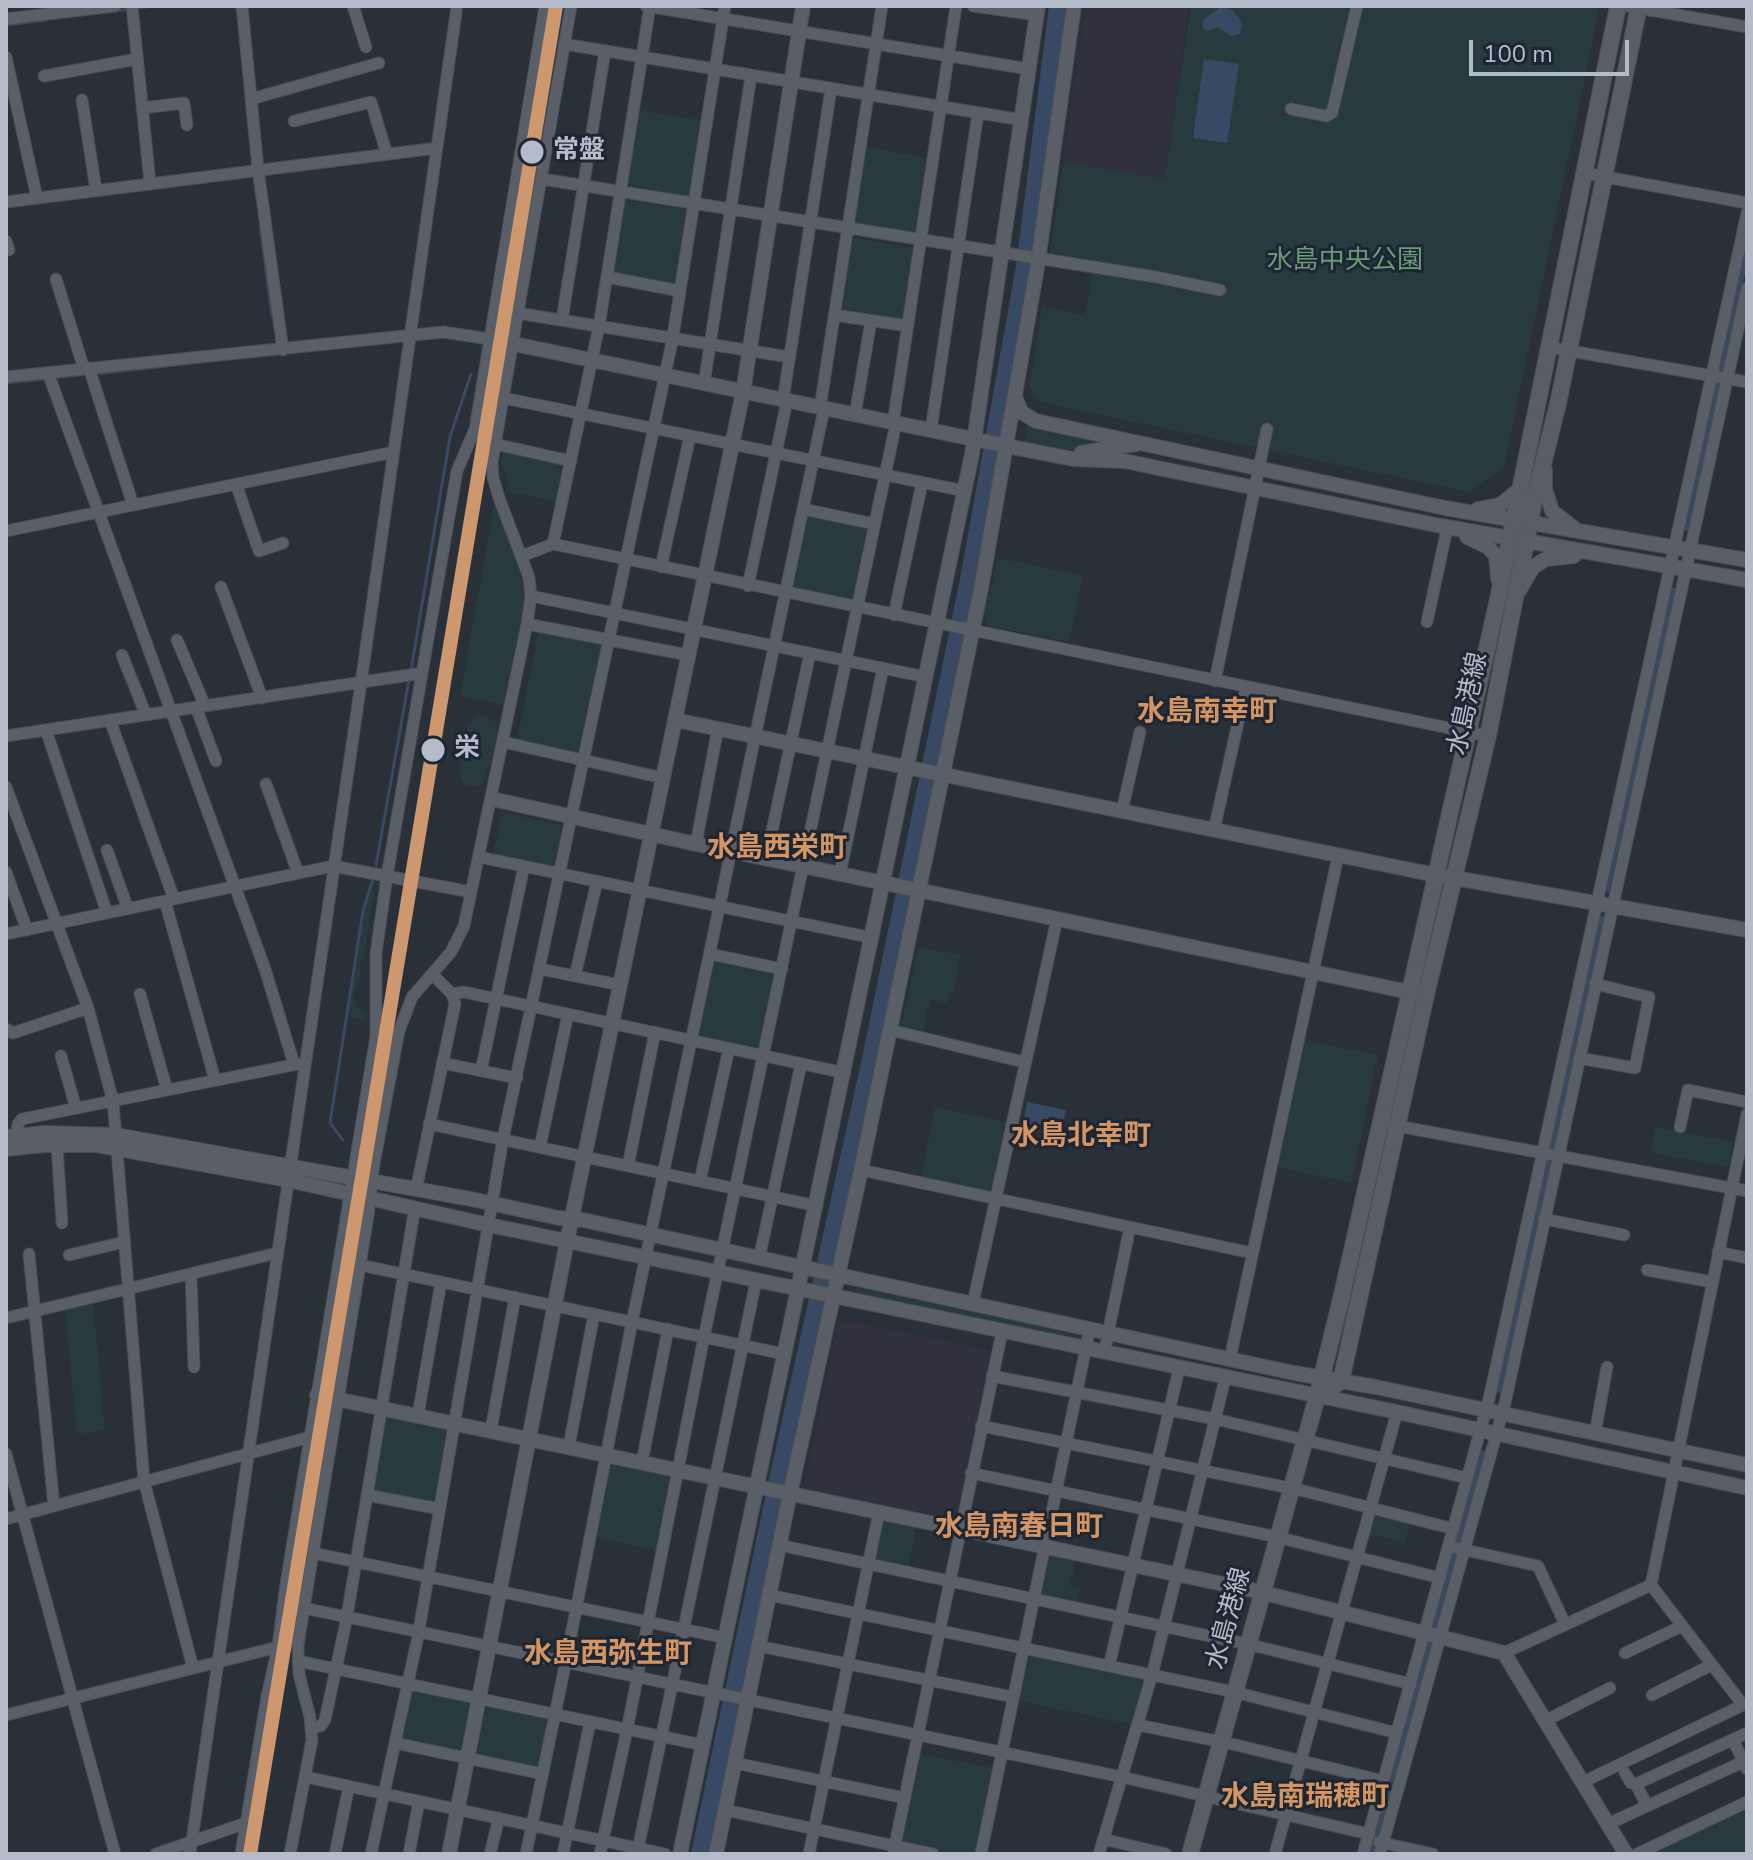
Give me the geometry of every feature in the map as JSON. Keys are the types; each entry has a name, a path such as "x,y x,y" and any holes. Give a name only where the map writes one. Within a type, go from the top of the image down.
{"main road":[{"name":"水島港線","path":"1522,522 1520,489 1618,6"},
{"name":"水島港線","path":"1190,1854 1317,1397 1381,1123 1418,993 1446,876 1488,736 1506,601 1518,540 1546,457 1604,177 1635,7"},
{"name":"水島港線","path":"1446,876 1468,732 1506,601"},
{"name":"水島港線","path":"1341,1381 1399,1126 1418,993"},
{"path":"1317,1397 1341,1381"}],"street":[{"path":"6,19 24,12 115,6"},
{"path":"242,6 258,169 283,350"},
{"path":"353,6 366,47"},
{"path":"191,1848 289,1173 300,1063 361,683 457,6"},
{"path":"241,1854 278,1647 376,1036 375,963 387,876 457,471 475,429 545,6"},
{"path":"290,1854 306,1777 312,1728 298,1661 303,1607 401,1023 412,997 451,952 464,926 527,624 531,596 529,577 493,477 495,444 571,6"},
{"path":"553,544 599,326 649,6 724,12 799,31 1029,69"},
{"path":"449,1854 567,1241 743,392 803,6"},
{"path":"526,1854 632,1322 813,461 882,6"},
{"path":"600,1854 704,1337 885,476 956,6"},
{"path":"680,1854 703,1745 719,1694 726,1638 774,1489 822,1272 861,1170 890,1030 903,887 927,770 969,631 991,443 1022,120 1038,11 973,6"},
{"path":"716,1854 735,1763 742,1698 758,1646 779,1545 774,1489 784,1354 817,1294 822,1272 817,1206 873,938 903,887 927,770 926,677 943,626 965,491 1016,399 1074,6"},
{"path":"1291,109 1326,116 1332,113 1357,6"},
{"path":"1635,7 1747,27"},
{"path":"132,9 150,183"},
{"path":"371,1854 418,1630 503,1139 673,338 724,12"},
{"path":"564,44 1022,120"},
{"path":"562,320 605,51"},
{"path":"6,57 37,198"},
{"path":"44,76 137,59"},
{"path":"251,99 379,63"},
{"path":"704,384 751,76"},
{"path":"748,586 777,453 831,89"},
{"path":"82,100 96,190"},
{"path":"294,121 371,102 387,154"},
{"path":"142,108 184,103 187,125"},
{"path":"931,430 978,113"},
{"path":"6,202 437,148"},
{"path":"1584,173 1747,203"},
{"path":"542,179 1220,290"},
{"path":"1363,1854 1375,1842 1456,1548 1502,1413 1544,1219 1550,1154 1579,1058 1574,1042 1595,984 1612,907 1640,742 1662,642 1690,551 1747,213"},
{"path":"607,277 680,291"},
{"path":"56,279 133,505"},
{"path":"1662,642 1674,549 1720,378 1741,340 1747,288"},
{"path":"517,313 789,357"},
{"path":"834,315 908,326"},
{"path":"855,415 871,321"},
{"path":"6,377 443,332 490,339 1073,459 1124,461 1444,528 1747,580"},
{"path":"1548,347 1747,382"},
{"path":"48,373 300,1063"},
{"path":"503,398 965,491"},
{"path":"1016,399 1021,412 1036,421 1445,508 1747,560"},
{"path":"1215,681 1267,429"},
{"path":"661,567 690,436"},
{"path":"1053,455 1143,443"},
{"path":"495,444 571,461"},
{"path":"6,531 394,452"},
{"path":"1546,457 1545,489 1553,512 1585,534"},
{"path":"894,615 922,483"},
{"path":"236,484 259,551 283,543"},
{"path":"1445,508 1495,507 1509,500 1520,489"},
{"path":"803,509 875,524"},
{"path":"1444,528 1477,541 1496,556 1506,601"},
{"path":"1427,622 1444,528"},
{"path":"522,556 553,544 1488,736"},
{"path":"1506,601 1541,562 1558,557 1602,556"},
{"path":"221,587 262,698"},
{"path":"531,596 926,677"},
{"path":"527,624 688,655"},
{"path":"177,640 216,761"},
{"path":"766,859 810,653"},
{"path":"122,655 146,715"},
{"path":"840,874 883,668"},
{"path":"6,736 422,673"},
{"path":"1214,830 1246,687"},
{"path":"110,720 170,900 215,1080"},
{"path":"675,720 1338,856 1747,930"},
{"path":"696,844 718,728"},
{"path":"46,730 107,913"},
{"path":"1122,811 1140,732"},
{"path":"503,742 663,778"},
{"path":"1375,1842 1384,1781 1402,1740 1411,1684 1433,1634 1440,1578 1456,1548 1454,1529 1550,1154 1574,1042 1596,904 1640,742"},
{"path":"266,784 298,873"},
{"path":"6,787 88,1008 113,1101 144,1481 193,1668"},
{"path":"492,799 766,859 1418,993"},
{"path":"107,850 128,909"},
{"path":"1230,1359 1338,856"},
{"path":"479,857 873,938"},
{"path":"6,934 333,866 471,892"},
{"path":"481,1071 524,866"},
{"path":"6,872 27,930"},
{"path":"575,976 597,881"},
{"path":"973,1303 1057,919"},
{"path":"710,954 782,969"},
{"path":"540,969 620,985"},
{"path":"416,1190 455,1004 452,994 432,974"},
{"path":"1579,1058 1635,1068 1649,997 1595,984"},
{"path":"452,994 464,992 845,1073"},
{"path":"140,994 167,1090"},
{"path":"6,1029 13,1033 88,1008"},
{"path":"540,1147 568,1014"},
{"path":"890,1030 1024,1062"},
{"path":"628,1166 655,1032"},
{"path":"700,1181 729,1048"},
{"path":"61,1056 76,1108"},
{"path":"11,1136 22,1119 300,1063"},
{"path":"442,1063 517,1078"},
{"path":"759,1259 801,1064"},
{"path":"1680,1127 1688,1090 1747,1102"},
{"path":"1583,1782 1745,1705 1651,1585 1747,1114"},
{"path":"1381,1123 1747,1191"},
{"path":"429,1124 817,1206"},
{"path":"11,1136 45,1133 116,1141 351,1185 372,1182 572,1219 1747,1465"},
{"path":"6,1149 116,1141"},
{"path":"57,1145 62,1223"},
{"path":"861,1170 1252,1253"},
{"path":"351,1185 370,1197 489,1225 1397,1412 1747,1488"},
{"path":"312,1728 321,1726 325,1720 347,1616 415,1207"},
{"path":"1544,1219 1624,1235"},
{"path":"1104,1353 1130,1227"},
{"path":"69,1255 124,1242"},
{"path":"1718,1252 1747,1258"},
{"path":"6,1318 277,1253"},
{"path":"29,1254 54,1506"},
{"path":"360,1265 784,1354"},
{"path":"1647,1270 1712,1282"},
{"path":"191,1274 194,1367"},
{"path":"637,1851 756,1281"},
{"path":"418,1415 441,1282"},
{"path":"491,1430 515,1297"},
{"path":"569,1446 594,1314"},
{"path":"981,1854 1090,1328"},
{"path":"642,1462 668,1329"},
{"path":"894,1850 1002,1332"},
{"path":"1595,1433 1607,1367"},
{"path":"1109,1666 1179,1369"},
{"path":"992,1376 1215,1419 1467,1478"},
{"path":"1099,1854 1152,1675 1225,1379"},
{"path":"317,1395 1176,1574 1504,1653 1651,1585"},
{"path":"1275,1854 1397,1412"},
{"path":"981,1426 1291,1488 1454,1529"},
{"path":"6,1519 310,1437"},
{"path":"6,1455 115,1854"},
{"path":"971,1473 1277,1537 1440,1578"},
{"path":"367,1495 440,1509"},
{"path":"809,1854 879,1512"},
{"path":"779,1545 1247,1644 1411,1684"},
{"path":"1456,1548 1538,1566 1565,1624"},
{"path":"313,1553 726,1638"},
{"path":"769,1595 1234,1692 1402,1740"},
{"path":"284,1604 1122,1777 1286,1815 1375,1842 1433,1854"},
{"path":"1625,1653 1682,1626"},
{"path":"758,1646 1013,1697"},
{"path":"6,1715 278,1647"},
{"path":"1504,1653 1626,1854"},
{"path":"298,1661 703,1745"},
{"path":"1652,1695 1711,1665"},
{"path":"1547,1720 1610,1688"},
{"path":"563,1854 590,1722"},
{"path":"1138,1725 1384,1781"},
{"path":"1625,1773 1631,1783 1636,1784 1747,1733"},
{"path":"1608,1824 1746,1763 1733,1740"},
{"path":"395,1743 543,1774"},
{"path":"735,1763 905,1798"},
{"path":"306,1777 602,1840 637,1851 665,1854"},
{"path":"1636,1784 1647,1806"},
{"path":"335,1854 349,1786"},
{"path":"409,1854 419,1801"},
{"path":"1637,1854 1747,1802"},
{"path":"725,1810 894,1850 933,1854"},
{"path":"490,1854 499,1818"},
{"path":"156,1854 191,1848 246,1823"},
{"path":"1103,1839 1166,1854"}],"shaded area":[{"path":"1086,6 1189,6 1164,179 1063,162"},
{"path":"851,1321 993,1351 959,1520 810,1490 805,1481 837,1327"}],"green space":[{"name":"水島中央公園","path":"1191,6 1600,6 1504,468 1469,492 1039,402 1029,387 1042,307 1085,315 1094,262 1050,254 1063,162 1164,179"},
{"path":"637,110 704,121 691,197 625,184"},
{"path":"864,146 930,159 919,234 853,222"},
{"path":"623,200 689,210 677,286 612,275"},
{"path":"851,237 917,248 906,323 839,312"},
{"path":"1027,422 1113,443 1079,449 1054,449 1024,443"},
{"path":"503,451 557,462 564,475 558,502 510,492 501,459"},
{"path":"495,500 524,577 526,591 526,606 506,705 460,696"},
{"path":"806,514 871,527 855,601 790,588"},
{"path":"998,558 1083,576 1069,642 989,626 984,615"},
{"path":"539,629 604,642 579,756 517,742"},
{"path":"481,715 494,720 500,736 483,784 473,787 465,785 459,775 468,726"},
{"path":"506,813 566,826 557,869 493,855 501,817"},
{"path":"374,878 364,959 353,995 356,1006 364,1011 365,1021 347,1015 364,912"},
{"path":"918,947 961,955 954,991 950,991 948,1003 930,999 923,1033 901,1028"},
{"path":"715,959 778,973 761,1049 698,1035"},
{"path":"1301,1040 1378,1055 1352,1183 1275,1167"},
{"path":"935,1107 1008,1123 993,1191 988,1193 921,1179"},
{"path":"1655,1127 1733,1142 1729,1167 1651,1153"},
{"path":"856,1288 1084,1337 1082,1340 855,1293"},
{"path":"93,1303 105,1430 77,1434 65,1309"},
{"path":"386,1415 449,1429 436,1506 373,1491"},
{"path":"610,1462 675,1476 659,1551 594,1537"},
{"path":"1374,1512 1410,1521 1405,1543 1368,1534"},
{"path":"881,1518 917,1525 908,1569 872,1561"},
{"path":"1057,1555 1076,1559 1070,1586 1080,1588 1076,1605 1041,1597 1048,1559"},
{"path":"1030,1654 1148,1679 1134,1725 1019,1701"},
{"path":"411,1687 472,1700 462,1754 401,1742"},
{"path":"487,1704 549,1716 539,1770 475,1756"},
{"path":"917,1753 993,1768 975,1854 946,1854 898,1844"},
{"path":"1747,1807 1747,1854 1648,1854"}],"water":[{"path":"1219,8 1234,11 1242,23 1240,34 1231,36 1218,27 1207,31 1203,28 1203,20"},
{"path":"1204,59 1239,64 1227,143 1193,138"},
{"path":"1747,238 1747,266 1690,531 1683,530"},
{"path":"1670,587 1677,588 1609,892 1603,892"},
{"path":"1598,916 1605,916 1501,1393 1495,1392"},
{"path":"1027,1102 1066,1110 1061,1133 1023,1125"},
{"path":"1480,1450 1486,1451 1377,1854 1368,1854"}],"waterway":[{"path":"114,11 154,6"},
{"path":"1020,251 1052,6"},
{"path":"701,1854 779,1480 871,1064 970,580 1026,267 1059,6"},
{"path":"6,25 47,20"},
{"path":"260,224 272,316"},
{"path":"988,436 1019,259"},
{"path":"96,374 192,363"},
{"path":"52,378 89,374"},
{"path":"411,670 450,437 471,374"},
{"path":"6,383 45,379"},
{"path":"955,621 986,448"},
{"path":"926,766 954,629"},
{"path":"376,865 409,680"},
{"path":"902,880 924,774"},
{"path":"343,1140 330,1123 363,911 373,878"},
{"path":"821,1268 899,891"},
{"path":"772,1486 814,1298"},
{"path":"695,1854 770,1494"}],"railway":[{"path":"519,229 556,6"}],"transit line":[{"path":"250,1854 556,6"}],"place":[{"name":"常盤","path":"532,152"},
{"name":"栄","path":"433,750"}],"district":[{"name":"水島南幸町","path":"1207,713"},
{"name":"水島西栄町","path":"777,849"},
{"name":"水島北幸町","path":"1081,1137"},
{"name":"水島南春日町","path":"1019,1528"},
{"name":"水島西弥生町","path":"608,1655"},
{"name":"水島南瑞穂町","path":"1305,1798"}]}
